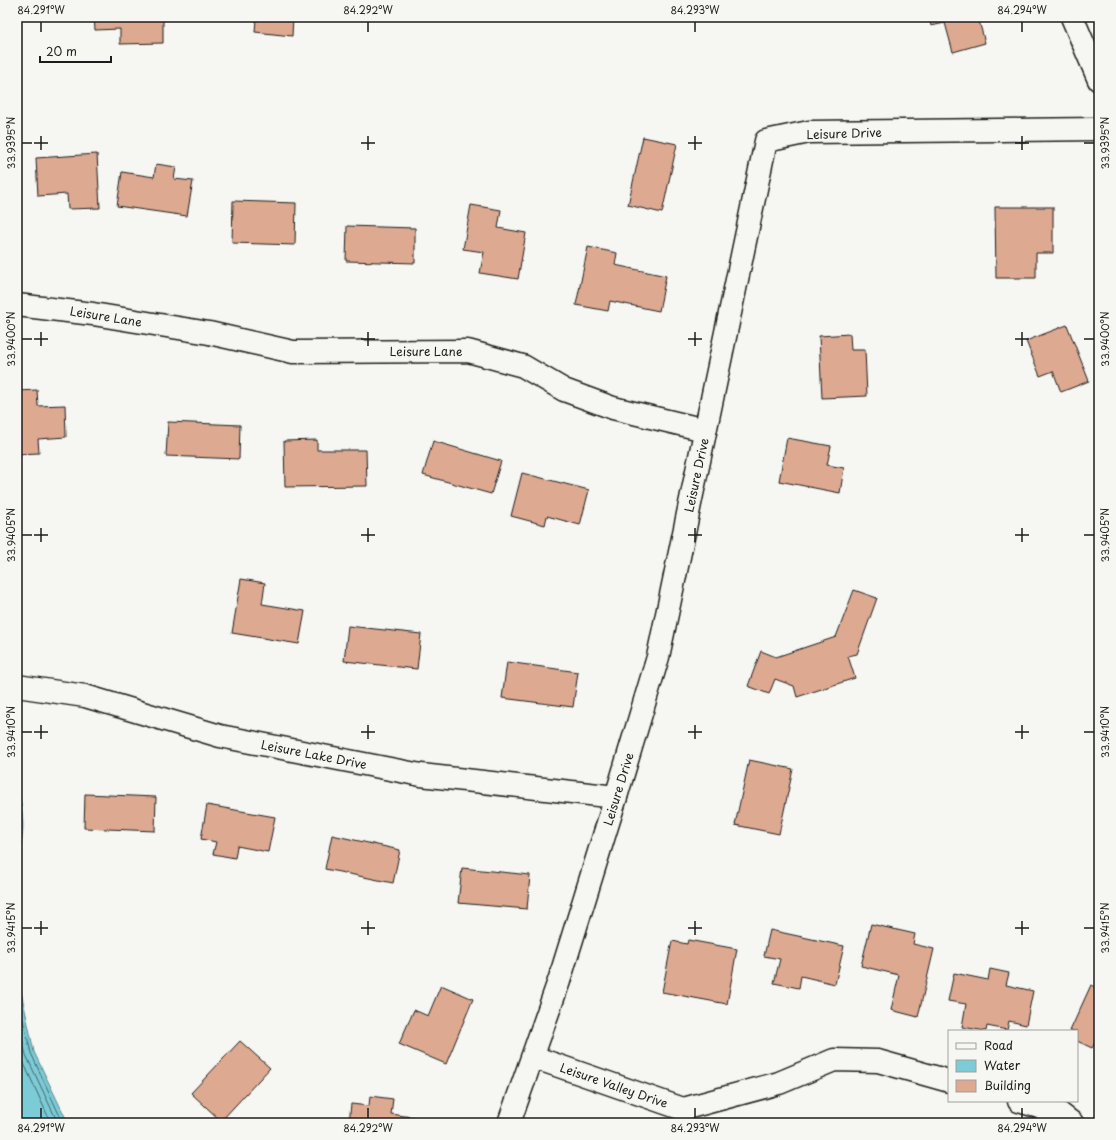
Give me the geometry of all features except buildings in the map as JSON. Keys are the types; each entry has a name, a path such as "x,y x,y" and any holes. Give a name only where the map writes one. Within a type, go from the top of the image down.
{"street":[{"path":"1072,17 1099,80"},
{"name":"Leisure Drive","path":"509,1123 559,981 658,657 766,141 809,132 1099,129"},
{"name":"Leisure Lane","path":"17,305 93,314 202,332 293,352 468,351 523,366 564,390 613,408 705,430"},
{"name":"Leisure Lake Drive","path":"17,686 85,696 220,736 421,775 616,797"},
{"name":"Leisure Valley Drive","path":"533,1057 683,1109 778,1083 834,1060 878,1060 948,1081"},
{"path":"1022,1102 1059,1113 1072,1123"}],"water":[{"path":"17,789 19,792 22,809 23,832 17,857"},
{"path":"17,973 34,1052 68,1123 17,1123"}]}
